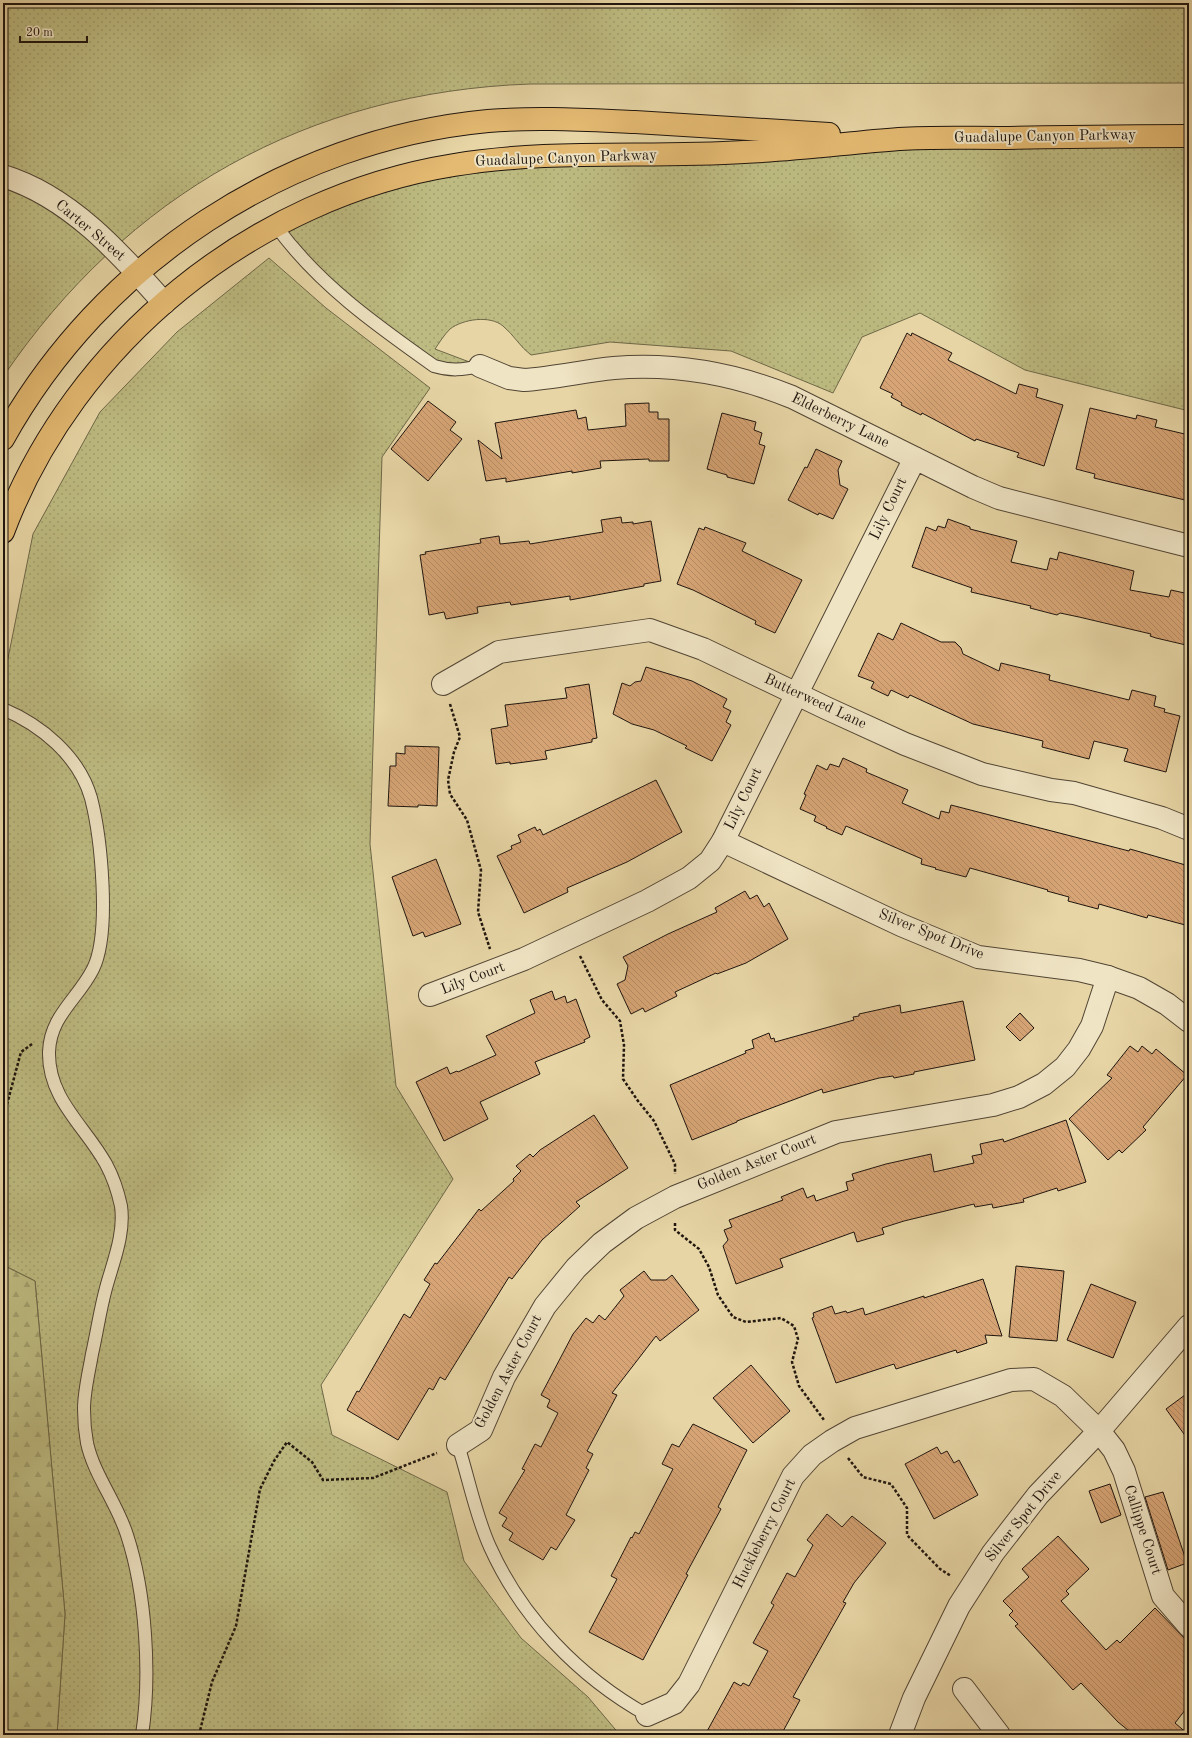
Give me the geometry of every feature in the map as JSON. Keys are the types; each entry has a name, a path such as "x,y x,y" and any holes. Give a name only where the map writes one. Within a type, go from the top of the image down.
{"main road":[{"name":"Guadalupe Canyon Parkway","path":"3,439 34,388 64,350 100,307 137,272 178,240 228,207 264,187 309,166 369,145 445,127 488,121 575,118 902,139"},
{"name":"Guadalupe Canyon Parkway","path":"3,532 30,472 68,408 116,350 164,303 222,258 276,226 309,210 355,191 402,176 476,162 525,157 747,152 902,139 1189,136"}],"street":[{"name":"Carter Street","path":"3,176 35,190 64,207 89,227 137,272 164,303"},
{"name":"Elderberry Lane","path":"480,366 503,376 524,380 633,367 677,368 722,374 770,388 792,397 973,487 999,498 1189,546"},
{"name":"Lily Court","path":"430,995 496,970 647,901 689,878 710,861 723,841 915,458"},
{"name":"Butterweed Lane","path":"443,684 499,652 650,630 703,649 905,744 982,774 1051,790 1074,793 1162,818 1189,829"},
{"name":"Silver Spot Drive","path":"723,841 901,925 978,957 1051,968 1080,970 1108,977 1139,988 1167,1004 1189,1021"},
{"name":"Golden Aster Court","path":"458,1445 481,1430 504,1377 545,1306 576,1268 602,1243 636,1218 675,1197 836,1132 875,1124 993,1105 1019,1097 1044,1084 1065,1067 1079,1049 1092,1026 1108,977"},
{"name":"Silver Spot Drive","path":"900,1735 914,1698 959,1606 993,1553 1014,1524 1038,1496 1099,1431 1189,1326"},
{"name":"Huckleberry Court","path":"647,1715 674,1703 689,1684 793,1476 812,1455 836,1438 855,1428 1011,1380 1034,1379 1063,1396 1099,1431"},
{"name":"Callippe Court","path":"1099,1431 1120,1460 1164,1596 1189,1626"},
{"path":"964,1689 999,1735"}],"lane":[{"path":"276,226 295,250 351,306 434,366 447,370 480,366"},
{"path":"3,709 36,727 70,758 82,775 90,795 99,847 103,913 100,945 95,965 85,983 60,1015 52,1031 49,1052 51,1073 57,1093 67,1111 107,1165 116,1186 121,1209 121,1229 117,1251 102,1306 84,1405 87,1444 119,1515 134,1560 140,1602 146,1668 146,1694 142,1735"},
{"path":"458,1445 467,1470 476,1511 490,1547 509,1582 531,1616 560,1649 587,1675 616,1697 647,1715"}],"path":[{"path":"443,684 460,737 454,752 448,780 450,794 467,820 481,870 478,912 496,970"},
{"path":"571,937 602,1000 620,1021 624,1045 624,1079 638,1101 654,1121 675,1164 675,1230 699,1249 709,1267 718,1295 733,1317 746,1322 781,1318 794,1326 798,1339 792,1362 799,1386 820,1413 850,1462 863,1476 891,1484 907,1508 907,1534 940,1569 970,1589"},
{"path":"3,1119 21,1052 52,1031"},
{"path":"199,1735 212,1682 236,1626 260,1489 274,1461 287,1442 312,1462 322,1480 373,1478 458,1445"}],"green space":[{"path":"3,3 1189,3 1189,83 530,84 449,91 371,107 298,132 230,165 166,206 106,255 52,312 3,377"},
{"path":"1189,136 1189,411 1025,370 920,313 862,337 833,393 731,351 610,342 531,355 503,326 491,320 484,319 462,323 450,329 435,349 480,366 447,370 369,320 276,226 451,165"},
{"path":"269,258 326,308 430,388 382,457 370,844 396,1086 453,1179 321,1385 332,1435 447,1492 464,1561 521,1638 588,1697 620,1735 57,1735 65,1614 35,1281 3,1265 3,683 33,534 100,412 177,332"},
{"path":"3,1265 35,1281 65,1614 57,1735 3,1735"}],"building":[{"path":"907,333 911,336 912,333 952,353 948,360 1016,394 1019,384 1038,389 1036,397 1063,405 1044,466 1017,457 1019,453 976,439 975,441 922,413 921,415 901,405 902,403 891,397 893,394 880,388"},
{"path":"428,401 456,422 450,430 462,439 428,481 391,449"},
{"path":"649,403 649,412 658,412 658,419 669,419 669,461 649,461 649,459 600,461 601,468 572,473 572,471 506,482 506,478 486,481 478,440 502,459 495,423 576,410 578,419 586,417 588,430 626,426 625,404"},
{"path":"1090,408 1136,419 1137,415 1157,420 1155,427 1189,435 1189,501 1094,478 1095,474 1076,469"},
{"path":"722,413 756,422 754,430 762,433 759,444 765,446 754,484 727,477 727,475 707,469"},
{"path":"816,449 842,461 838,470 840,485 848,489 833,519 819,513 818,515 788,500 805,467 807,468"},
{"path":"621,517 622,523 633,522 633,524 651,521 661,581 644,584 644,586 570,600 570,596 511,605 510,602 477,607 478,613 446,619 444,612 429,615 420,555 426,554 425,552 481,543 480,539 499,536 500,544 529,541 530,544 603,532 601,520"},
{"path":"948,519 970,527 970,529 1017,541 1011,562 1047,570 1050,558 1057,560 1059,552 1134,571 1130,590 1169,597 1171,590 1189,594 1189,643 1186,642 1186,645 1156,638 1150,636 1151,634 1079,617 1060,613 1057,615 1030,608 1031,606 971,592 972,588 912,567 926,527 936,531 938,526 945,528"},
{"path":"705,527 746,543 742,551 802,580 775,633 755,624 756,621 693,590 677,584 699,528 704,530"},
{"path":"901,623 941,642 955,642 961,648 963,654 999,671 1001,663 1050,675 1049,680 1129,700 1132,690 1156,696 1154,706 1165,709 1164,712 1180,716 1166,772 1124,761 1128,749 1094,741 1089,759 1042,747 1043,741 973,724 910,695 908,698 891,690 888,696 871,688 874,682 858,676 878,633 893,640"},
{"path":"646,667 692,681 727,699 723,707 731,711 726,722 731,725 712,761 685,748 687,746 654,730 632,724 613,714 622,683 630,686 635,682 641,681"},
{"path":"589,684 597,738 592,739 592,742 545,751 547,759 510,764 510,762 496,764 491,729 508,726 505,705 567,698 565,688"},
{"path":"405,746 439,747 437,806 388,806 390,766 396,766 396,753 405,754"},
{"path":"843,758 867,769 866,772 908,790 902,803 939,819 941,811 949,813 951,805 1129,851 1130,849 1189,866 1189,926 1148,915 1147,918 1099,904 1098,909 1068,901 1069,897 1047,891 1048,890 970,868 966,877 935,869 936,868 921,864 922,859 846,826 842,835 826,828 827,827 814,821 816,816 800,809 806,795 804,794 817,765 827,770 830,764 839,767"},
{"path":"656,780 682,832 627,862 567,888 568,892 524,913 497,856 512,849 511,846 521,842 518,835 535,827 537,831 540,829 543,835"},
{"path":"436,859 461,924 425,937 423,932 413,936 392,877"},
{"path":"745,891 750,899 757,895 764,907 769,903 788,939 746,963 717,974 716,973 675,992 677,996 645,1012 643,1008 631,1014 617,984 625,980 628,966 623,957 668,934 717,912 715,908"},
{"path":"552,991 555,1000 565,996 567,1003 576,999 590,1037 584,1040 585,1042 535,1062 540,1074 480,1102 488,1119 444,1141 416,1082 447,1067 450,1074 457,1071 458,1072 496,1055 486,1036 535,1013 530,1000"},
{"path":"963,1001 975,1060 914,1072 914,1074 894,1078 893,1076 879,1078 823,1093 822,1089 737,1121 692,1140 670,1085 746,1053 745,1051 754,1048 752,1040 769,1033 771,1039 774,1038 775,1042 854,1020 853,1017 859,1016 859,1014 900,1005 901,1013"},
{"path":"1020,1013 1034,1028 1020,1041 1006,1027"},
{"path":"1130,1046 1138,1052 1142,1046 1152,1054 1156,1049 1187,1075 1143,1127 1146,1130 1122,1153 1119,1150 1108,1160 1069,1119 1112,1078 1107,1075"},
{"path":"594,1115 628,1168 576,1202 580,1206 542,1240 512,1279 509,1277 445,1380 440,1377 433,1390 429,1388 398,1440 347,1410 404,1314 410,1318 430,1284 424,1280 435,1263 437,1264 479,1209 481,1211 514,1181 513,1179 521,1171 516,1166 530,1154 533,1157 540,1150"},
{"path":"1066,1120 1086,1182 1058,1191 1057,1188 1023,1199 1024,1202 993,1208 992,1204 975,1207 974,1204 904,1221 882,1228 884,1234 857,1242 854,1232 780,1259 783,1267 736,1284 723,1246 728,1240 724,1230 732,1227 729,1220 783,1200 781,1197 803,1188 807,1198 814,1195 816,1201 848,1190 846,1182 854,1180 852,1174 886,1164 931,1154 934,1172 974,1163 972,1156 982,1154 980,1144 1003,1139 1004,1142"},
{"path":"1016,1266 1064,1271 1057,1341 1009,1337"},
{"path":"644,1271 651,1280 666,1280 672,1275 699,1310 660,1341 656,1336 612,1393 617,1395 587,1451 593,1454 586,1468 589,1470 566,1515 575,1520 556,1550 551,1547 543,1560 509,1540 513,1533 502,1526 507,1518 499,1513 525,1470 522,1469 535,1444 541,1447 558,1413 547,1407 550,1400 541,1395 573,1334 586,1318 593,1323 599,1315 605,1320 624,1296 620,1290"},
{"path":"983,1279 1002,1336 985,1335 987,1343 957,1353 956,1350 896,1369 894,1364 836,1383 812,1318 814,1317 813,1313 832,1306 835,1314 846,1311 847,1313 863,1308 865,1315"},
{"path":"1091,1284 1136,1302 1113,1358 1067,1340"},
{"path":"751,1365 790,1411 753,1443 713,1398"},
{"path":"1189,1392 1189,1441 1166,1409"},
{"path":"693,1424 747,1450 718,1507 721,1509 686,1574 688,1575 643,1660 589,1632 617,1579 611,1576 631,1537 632,1538 635,1532 639,1534 673,1469 662,1464 672,1444 679,1447"},
{"path":"937,1447 941,1454 947,1451 954,1463 959,1460 978,1495 934,1519 905,1464"},
{"path":"1110,1484 1121,1515 1101,1523 1089,1491"},
{"path":"1163,1492 1187,1563 1168,1570 1145,1497"},
{"path":"827,1514 842,1527 852,1516 886,1543 854,1583 843,1602 846,1603 793,1697 800,1700 781,1735 705,1735 734,1682 741,1686 743,1683 749,1686 768,1651 753,1643 774,1605 771,1603 787,1573 795,1577 813,1545 807,1540"},
{"path":"1058,1536 1089,1569 1066,1591 1069,1594 1061,1601 1106,1650 1117,1640 1120,1643 1155,1608 1189,1643 1189,1705 1175,1723 1189,1735 1134,1735 1118,1722 1081,1683 1073,1690 1015,1626 1018,1624 1009,1615 1013,1611 1003,1601 1029,1577 1022,1569"}]}
